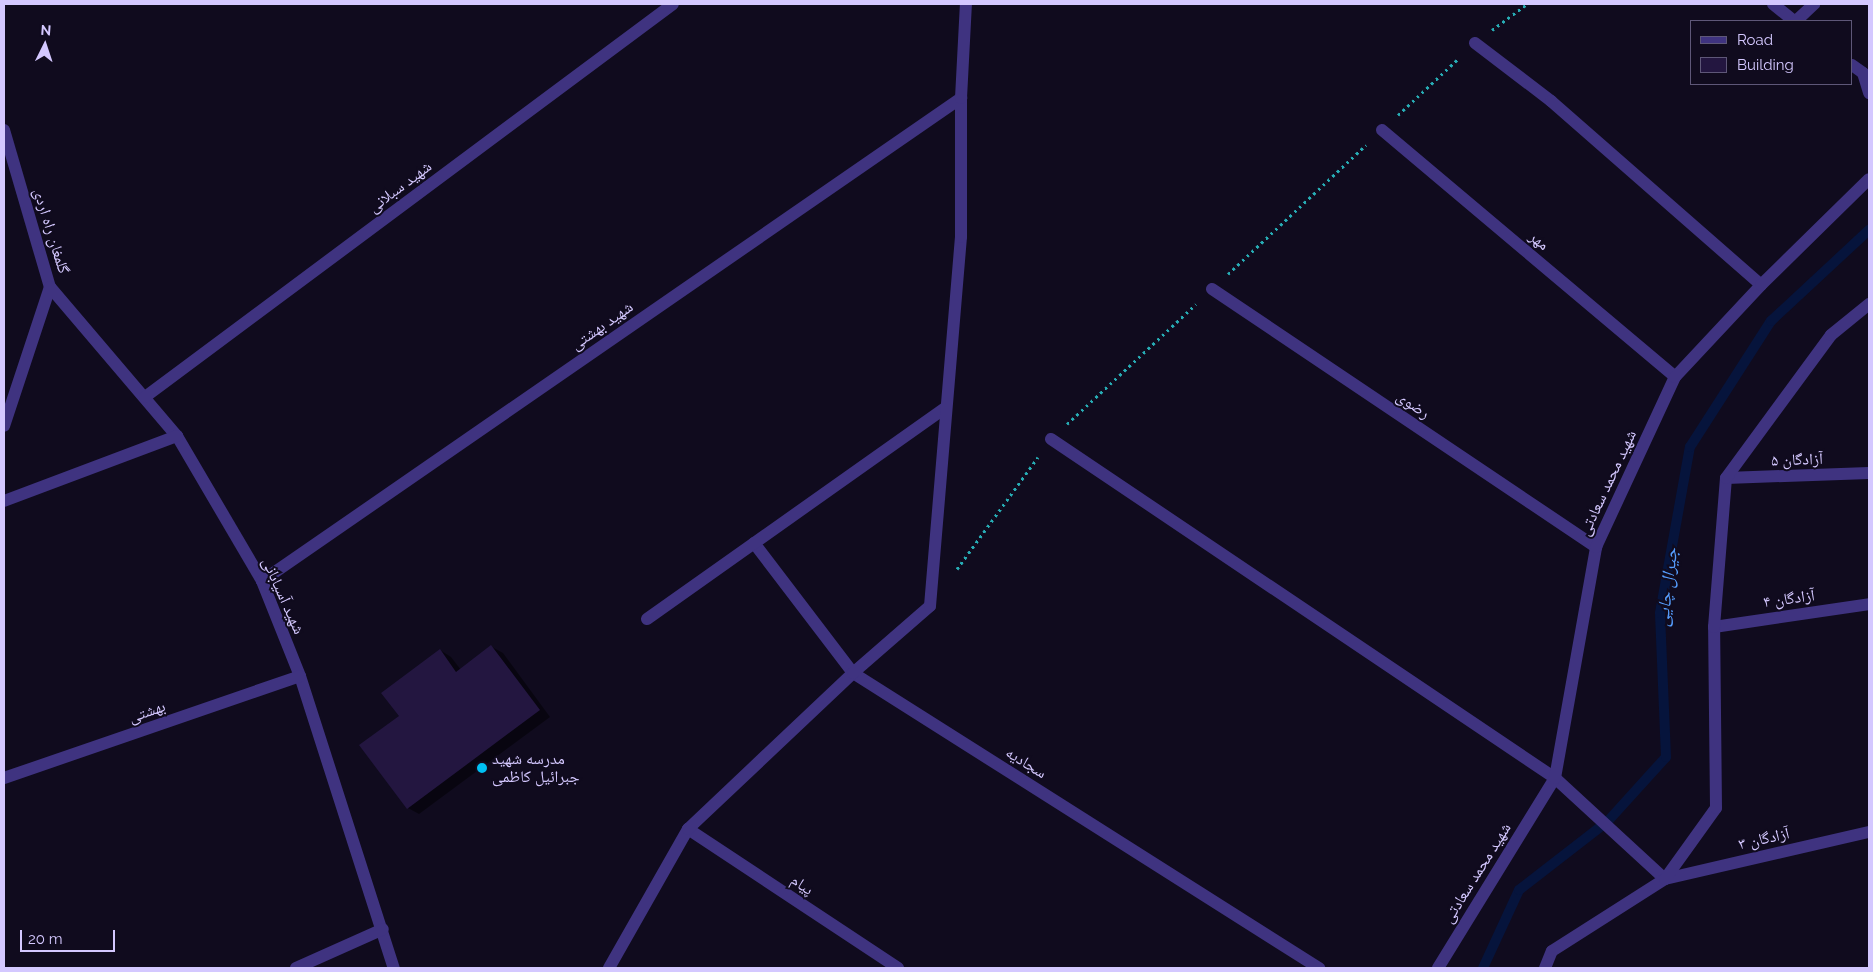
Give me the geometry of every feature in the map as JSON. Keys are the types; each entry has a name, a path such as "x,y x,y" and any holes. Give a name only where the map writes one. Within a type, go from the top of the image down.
{"street":[{"name":"شهید سبلانی","path":"146,397 673,4"},
{"path":"609,968 688,829 853,673 930,606 945,408 961,237 961,98 966,4"},
{"path":"1773,4 1794,20"},
{"path":"1796,20 1814,4"},
{"path":"1475,43 1551,102 1762,285"},
{"path":"1853,66 1863,73 1869,94"},
{"name":"شهید بهشتی","path":"262,581 961,98"},
{"name":"گلمغان راه اردی","path":"4,130 50,286 4,426"},
{"name":"مهر","path":"1382,130 1675,376"},
{"name":"شهید محمد سعادتی","path":"1438,968 1556,778 1596,548 1675,376 1762,285 1869,179"},
{"name":"شهید آسیابانی","path":"50,286 146,397 177,436 262,581 300,676 394,968"},
{"name":"رضوی","path":"1212,290 1596,548"},
{"path":"1545,968 1552,951 1665,879 1716,808 1714,627 1726,478 1831,335 1869,304"},
{"path":"647,619 945,408"},
{"path":"4,501 177,436"},
{"path":"1052,438 1556,778 1665,879"},
{"name":"آزادگان ۵","path":"1726,478 1869,473"},
{"name":"سجادیه","path":"754,543 853,673 1319,968"},
{"name":"آزادگان ۴","path":"1714,627 1869,604"},
{"name":"بهشتی","path":"4,778 300,676"},
{"name":"پیام","path":"688,829 898,968"},
{"name":"آزادگان ۳","path":"1665,879 1869,832"},
{"path":"296,968 382,929"}],"building":[{"path":"491,645 540,710 407,809 359,745 399,716 381,693 440,649 456,672"}],"waterway":[{"name":"جیرال چایی","path":"1483,968 1519,890 1608,821 1666,757 1660,613 1690,447 1771,321 1869,230"}],"place":[{"name":"مدرسه شهید جبرائیل کاظمی","path":"482,768"}]}
